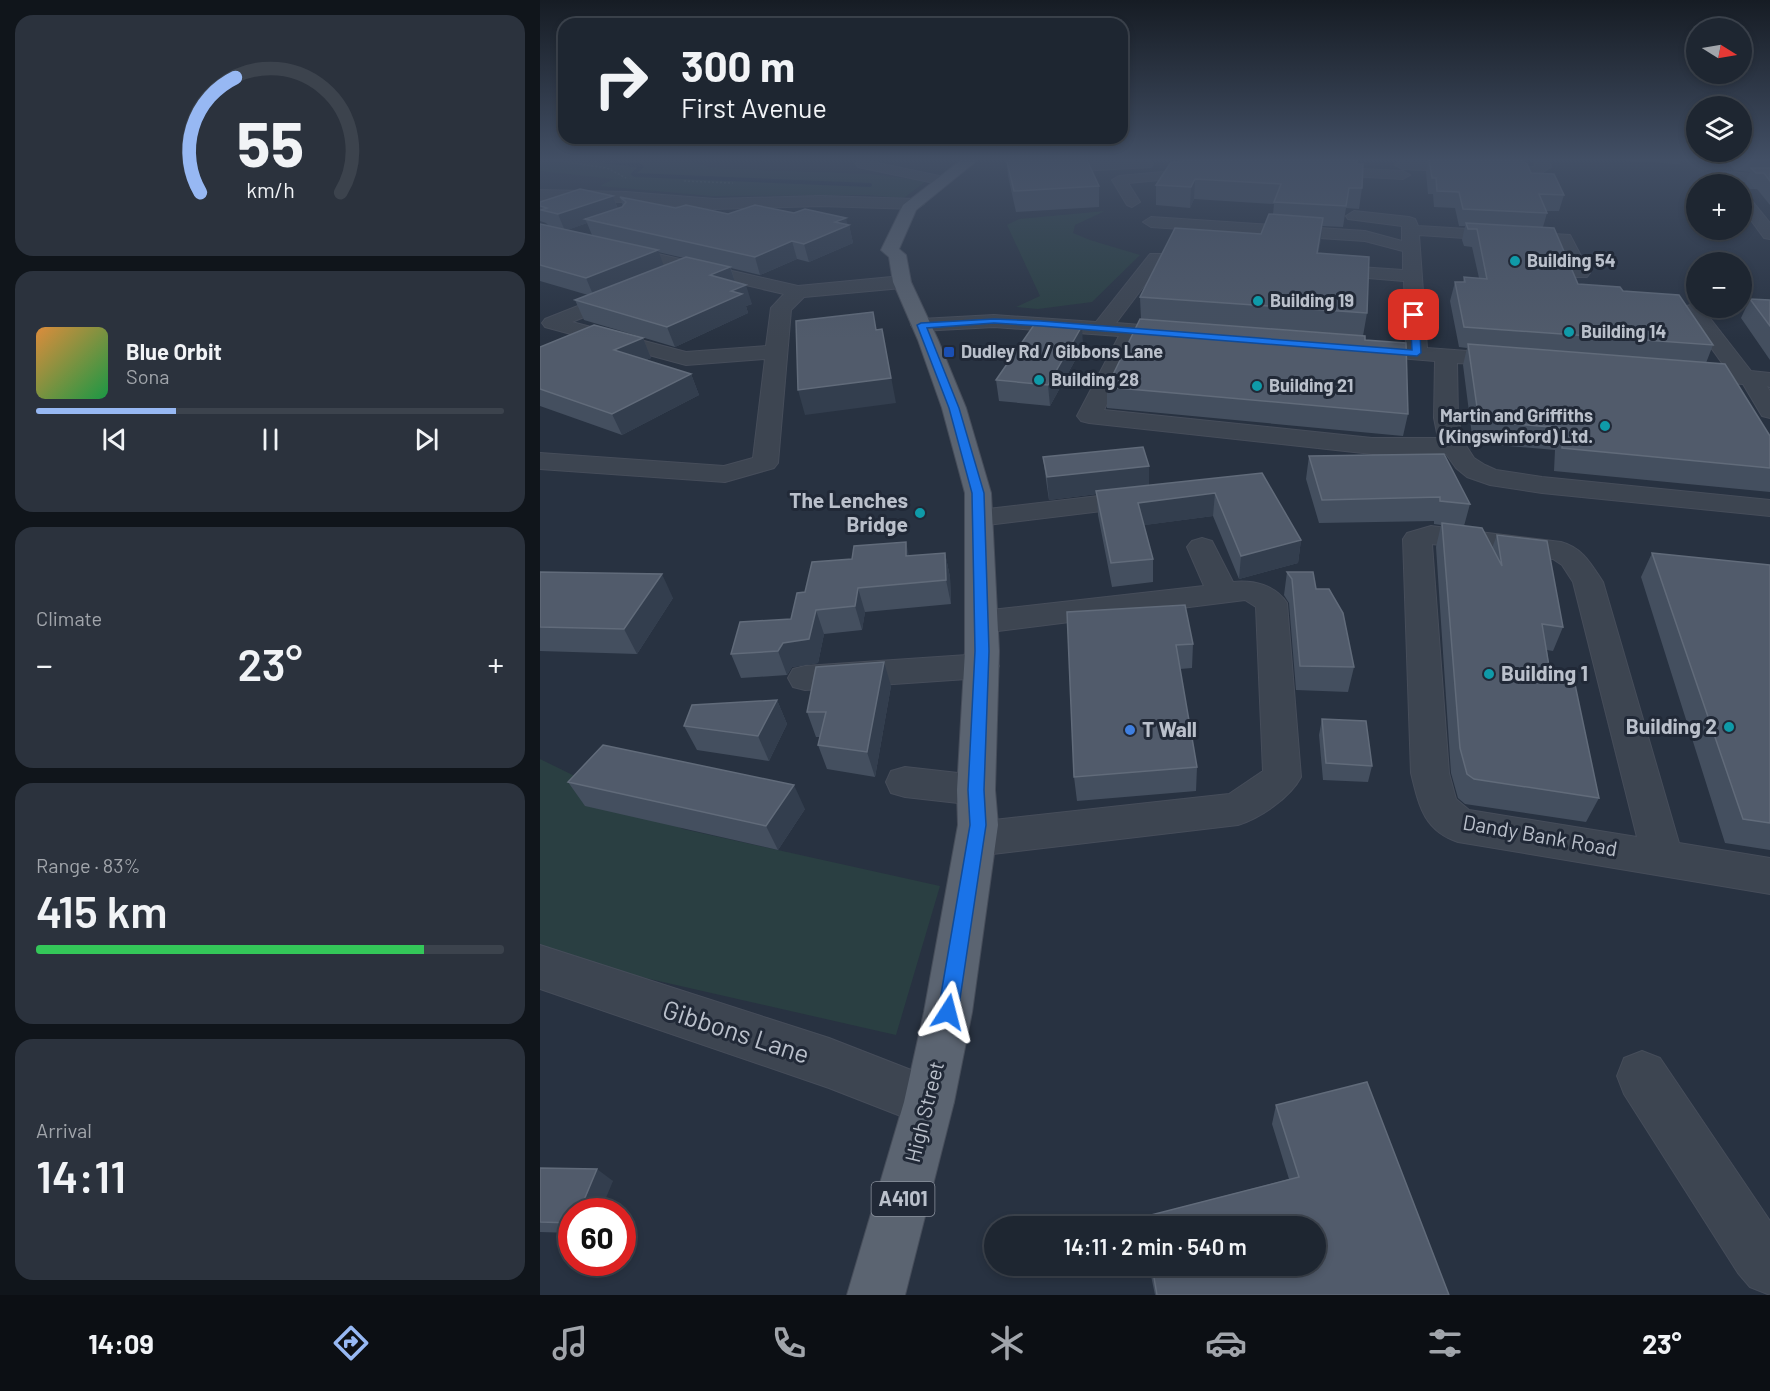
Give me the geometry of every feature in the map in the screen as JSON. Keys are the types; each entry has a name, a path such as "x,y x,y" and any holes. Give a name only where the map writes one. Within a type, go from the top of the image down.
{"main road":[{"name":"A4101","path":"903,218 890,250 897,255 902,282 921,325"},
{"name":"High Street","path":"876,1295 929,1102 948,1012 978,825 976,790 982,666 978,493 954,408 921,325"}],"street":[{"path":"1387,218 1410,233"},
{"path":"1408,218 1417,353"},
{"path":"1756,218 1770,234"},
{"path":"1151,222 1285,239 1410,233 1564,239 1581,273"},
{"path":"566,238 600,227"},
{"path":"540,232 798,292 902,282"},
{"path":"1102,328 1156,258"},
{"path":"659,280 691,267"},
{"path":"1344,271 1412,276"},
{"path":"638,289 552,323 686,359 777,352"},
{"path":"542,460 725,474 765,463 781,308 798,292"},
{"path":"1701,318 1755,378 1770,411"},
{"path":"921,325 994,321 1102,328 1128,337"},
{"path":"1020,336 1201,336"},
{"path":"1128,337 1089,416 1372,446 1454,446"},
{"path":"1337,347 1529,362"},
{"path":"1446,355 1446,418 1454,446 1465,463 1490,477 1581,490 1770,508"},
{"path":"1672,372 1755,378"},
{"path":"979,518 1167,496"},
{"name":"Dandy Bank Road","path":"1663,858 1588,582 1573,559 1561,551 1431,535 1417,539 1430,773 1439,807 1458,825 1770,876"},
{"path":"1202,547 1223,593"},
{"path":"976,839 1238,809 1282,777 1271,603 1250,590 981,622"},
{"path":"805,678 982,666"},
{"path":"905,783 976,790"},
{"name":"Gibbons Lane","path":"540,967 829,1063 929,1102"},
{"path":"1642,1076 1758,1253 1770,1267"}],"green space":[{"path":"1089,218 1075,225 1073,233 1140,255 1092,302 1038,309 1016,307 1040,296 1007,225 1019,219"},
{"path":"540,759 683,829 940,886 896,1035 540,954"}],"building":[{"path":"845,218 835,222 849,225 804,244 792,241 755,257 585,219"},
{"path":"1267,218 1323,218 1317,253 1369,257 1367,313 1140,297 1175,228 1261,234"},
{"path":"1466,223 1554,228 1578,284 1620,287 1623,291 1679,295 1686,305 1686,318 1695,318 1713,345 1464,327 1455,282 1465,282 1464,277 1487,279 1477,229 1468,229"},
{"path":"540,224 658,250 586,278 540,265"},
{"path":"686,257 730,267 710,275 746,285 731,291 742,294 667,327 575,300"},
{"path":"1752,299 1770,300 1770,326 1752,302"},
{"path":"873,312 876,330 882,329 891,378 798,390 796,321"},
{"name":"Building 21","path":"1140,319 1365,336 1365,340 1406,343 1408,414 1107,387"},
{"path":"1036,322 1082,326 1048,385 996,380"},
{"path":"594,325 643,338 614,350 691,374 612,414 540,389 540,347"},
{"name":"Martin and Griffiths (Kingswinford) Ltd.","path":"1468,344 1725,364 1770,436 1770,468 1562,448 1563,428 1479,421"},
{"path":"1143,447 1149,466 1047,477 1043,457"},
{"path":"1444,454 1470,504 1440,501 1440,497 1322,500 1309,456"},
{"path":"1262,473 1301,540 1241,556 1215,493 1138,503 1153,559 1111,563 1096,491"},
{"name":"Building 1","path":"1442,523 1482,528 1502,566 1497,535 1547,541 1563,627 1542,624 1550,672 1573,675 1599,798 1474,779 1467,774 1460,748"},
{"path":"906,542 906,556 945,553 946,580 858,588 855,606 816,610 809,639 783,643 778,651 731,654 740,622 791,619 797,593 805,592 812,562 852,559 854,546"},
{"name":"Building 2","path":"1652,553 1770,565 1770,823 1743,819"},
{"path":"540,572 662,574 624,629 540,627"},
{"path":"1287,572 1313,572 1316,589 1329,589 1343,613 1354,667 1300,666 1292,579"},
{"name":"T Wall","path":"1185,605 1193,644 1176,645 1197,767 1074,777 1067,612"},
{"path":"884,662 867,752 818,745 826,712 807,712 816,667"},
{"path":"777,700 758,736 684,726 692,705"},
{"path":"1322,719 1366,721 1372,766 1326,763"},
{"path":"603,745 794,785 766,826 568,782"},
{"path":"1367,1082 1449,1295 1157,1295 1154,1276 1326,1276 1326,1216 1147,1216 1299,1177 1276,1105"},
{"path":"540,1168 597,1169 585,1198 558,1198 558,1223 540,1222"}],"place":[{"name":"Building 54","path":"1515,261"},
{"name":"Building 19","path":"1258,301"},
{"name":"Building 14","path":"1569,332"},
{"name":"Dudley Rd / Gibbons Lane","path":"949,352"},
{"name":"Building 28","path":"1039,380"},
{"name":"Building 21","path":"1257,386"},
{"name":"Martin and Griffiths (Kingswinford) Ltd.","path":"1605,426"},
{"name":"The Lenches Bridge","path":"920,513"},
{"name":"Building 1","path":"1489,674"},
{"name":"Building 2","path":"1729,727"},
{"name":"T Wall","path":"1130,730"}],"route":[{"path":"948,1012 978,825 976,790 982,651 978,493 954,408 921,325 994,321 1041,323 1417,353 1414,315"}]}
